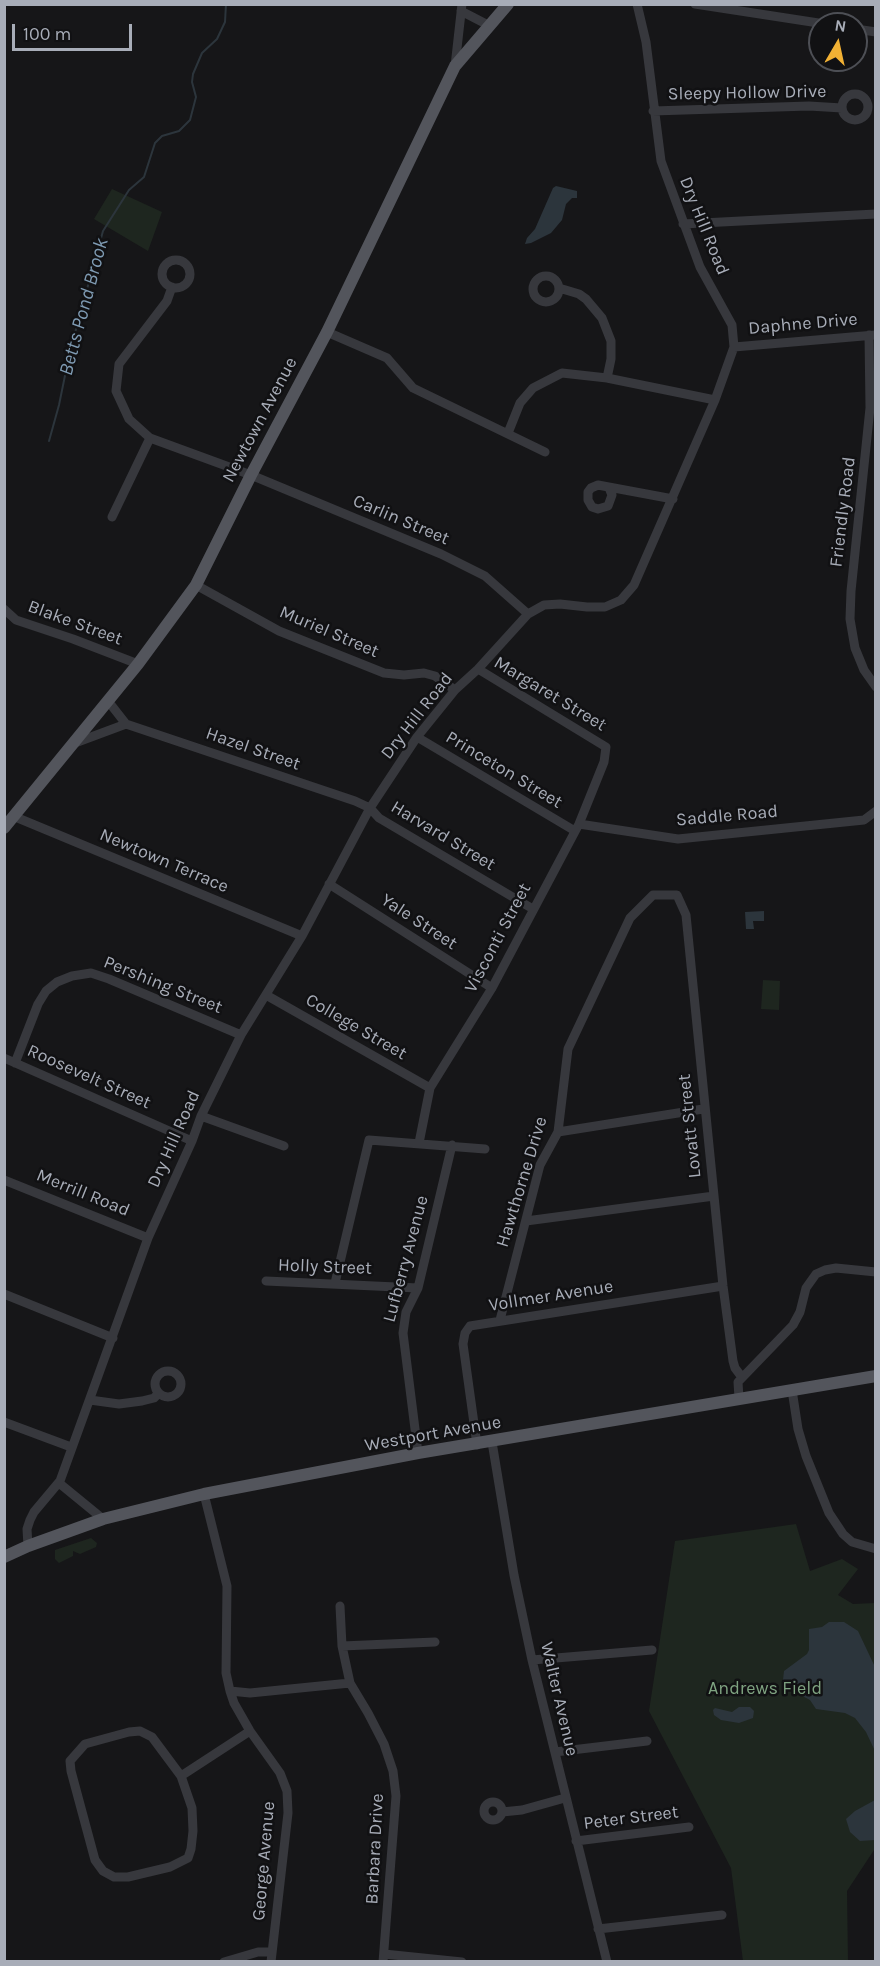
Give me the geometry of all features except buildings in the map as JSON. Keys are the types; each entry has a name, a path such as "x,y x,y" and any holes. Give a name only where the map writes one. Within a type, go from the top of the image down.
{"main road":[{"name":"Newtown Avenue","path":"4,828 138,664 196,585 250,475 327,332 455,66 508,4"},
{"name":"Westport Avenue","path":"4,1557 103,1519 204,1494 418,1454 876,1376"}],"street":[{"name":"Dry Hill Road","path":"28,1546 27,1529 34,1512 59,1482 148,1238 201,1116 241,1035 302,936 370,808 417,737 455,690 478,669 528,614 544,605 604,607 621,600 634,585 715,400 734,347 732,325 700,267 682,224 661,161 646,42 637,4"},
{"path":"695,4 808,21"},
{"path":"455,66 461,8 490,26"},
{"name":"Sleepy Hollow Drive","path":"653,111 809,106 842,108"},
{"path":"682,224 876,214"},
{"path":"112,517 150,438 129,419 116,390 120,364 167,301 172,287"},
{"path":"559,288 579,294 602,318 611,341 611,359 607,378"},
{"path":"327,332 387,358 413,388 545,452"},
{"name":"Daphne Drive","path":"734,347 872,335"},
{"name":"Friendly Road","path":"872,335 870,408 850,591 850,619 855,648 864,670 876,687"},
{"path":"508,433 520,403 533,388 549,378 562,374 607,378 715,400"},
{"name":"Carlin Street","path":"150,438 250,475 441,554 485,576 528,614"},
{"path":"609,488 673,500"},
{"name":"Muriel Street","path":"196,585 279,631 384,673 435,676 455,690"},
{"name":"Blake Street","path":"4,609 16,620 138,664"},
{"name":"Margaret Street","path":"478,669 606,747"},
{"path":"73,744 126,724 108,701"},
{"name":"Hazel Street","path":"126,724 370,808"},
{"name":"Princeton Street","path":"417,737 577,828"},
{"name":"Visconti Street","path":"419,1143 430,1088 492,988 577,828 604,762 606,747"},
{"name":"Harvard Street","path":"370,808 378,818 533,909"},
{"name":"Saddle Road","path":"577,828 678,839 864,820 876,811"},
{"name":"Newtown Terrace","path":"13,816 302,936"},
{"name":"Yale Street","path":"329,884 492,988"},
{"name":"Lovatt Street","path":"653,895 677,895 686,915 723,1286 733,1360 741,1377"},
{"name":"Hawthorne Drive","path":"500,1320 540,1165 558,1132 568,1049 630,918 653,895"},
{"name":"Pershing Street","path":"15,1063 38,1004 46,991 57,982 72,976 91,974 109,979 241,1035"},
{"name":"College Street","path":"266,995 430,1088"},
{"name":"Roosevelt Street","path":"4,1058 192,1141"},
{"path":"558,1132 704,1109"},
{"path":"201,1116 284,1146"},
{"path":"335,1283 369,1140 485,1149"},
{"name":"Lufberry Avenue","path":"418,1454 403,1334 406,1312 418,1288 452,1145"},
{"name":"Merrill Road","path":"4,1180 148,1238"},
{"path":"526,1221 714,1196"},
{"path":"739,1398 738,1382 741,1377 793,1325 800,1312 806,1288 816,1274 836,1268 876,1272"},
{"name":"Holly Street","path":"266,1281 418,1288"},
{"name":"Vollmer Avenue","path":"477,1445 463,1344 465,1333 470,1326 723,1286"},
{"path":"4,1294 113,1338"},
{"path":"792,1390 798,1429 829,1513 843,1534 852,1542 876,1549"},
{"path":"90,1400 102,1403 130,1403 154,1398 159,1393"},
{"path":"4,1422 71,1448"},
{"name":"Walter Avenue","path":"492,1442 514,1575 532,1660 607,1962"},
{"path":"59,1482 103,1519"},
{"name":"George Avenue","path":"204,1494 227,1586 226,1673 230,1691 250,1731 280,1773 287,1791 288,1813 272,1957"},
{"name":"Barbara Drive","path":"340,1606 342,1646 350,1683 384,1744 393,1771 395,1823 384,1958"},
{"path":"342,1646 435,1642"},
{"path":"532,1660 652,1650"},
{"path":"230,1691 250,1693 350,1683"},
{"path":"140,1731 152,1737 181,1776 192,1808 193,1831 188,1857 170,1866 128,1877 114,1877 103,1871 95,1860 70,1771 70,1761 75,1753 85,1744 140,1731"},
{"path":"181,1776 250,1731"},
{"path":"555,1752 647,1741"},
{"path":"502,1812 522,1810 565,1798"},
{"name":"Peter Street","path":"576,1841 689,1827"},
{"path":"598,1929 722,1915"},
{"path":"224,1962 258,1952 272,1957"},
{"path":"384,1958 462,1962"}],"green space":[{"path":"112,189 162,212 148,251 94,219"},
{"path":"763,980 780,981 779,1010 761,1009"},
{"name":"Andrews Field","path":"796,1524 810,1571 842,1559 858,1569 838,1595 853,1604 875,1603 876,1847 847,1891 848,1961 743,1961 731,1868 649,1711 675,1541"},
{"path":"91,1538 97,1543 96,1547 80,1554 73,1551 73,1556 59,1563 55,1559 55,1550"}],"shaded area":[{"path":"556,186 577,191 577,198 572,198 566,204 562,220 551,233 525,244 535,229 553,188"},
{"path":"764,911 764,921 753,921 754,929 746,929 745,912"},
{"path":"829,1622 844,1622 858,1631 875,1667 875,1751 866,1732 855,1718 845,1713 816,1709 810,1700 791,1690 783,1680 784,1671 807,1654 809,1629 822,1627"},
{"path":"739,1707 750,1707 754,1711 753,1718 739,1723 721,1720 714,1715 715,1708 732,1712"},
{"path":"875,1800 875,1840 860,1841 850,1832 846,1819"}],"waterway":[{"name":"Betts Pond Brook","path":"49,441 70,351 103,231 129,190 144,177 155,143 162,136 179,131 190,120 196,97 192,82 193,74 202,53 217,39 225,22 226,4"}]}
